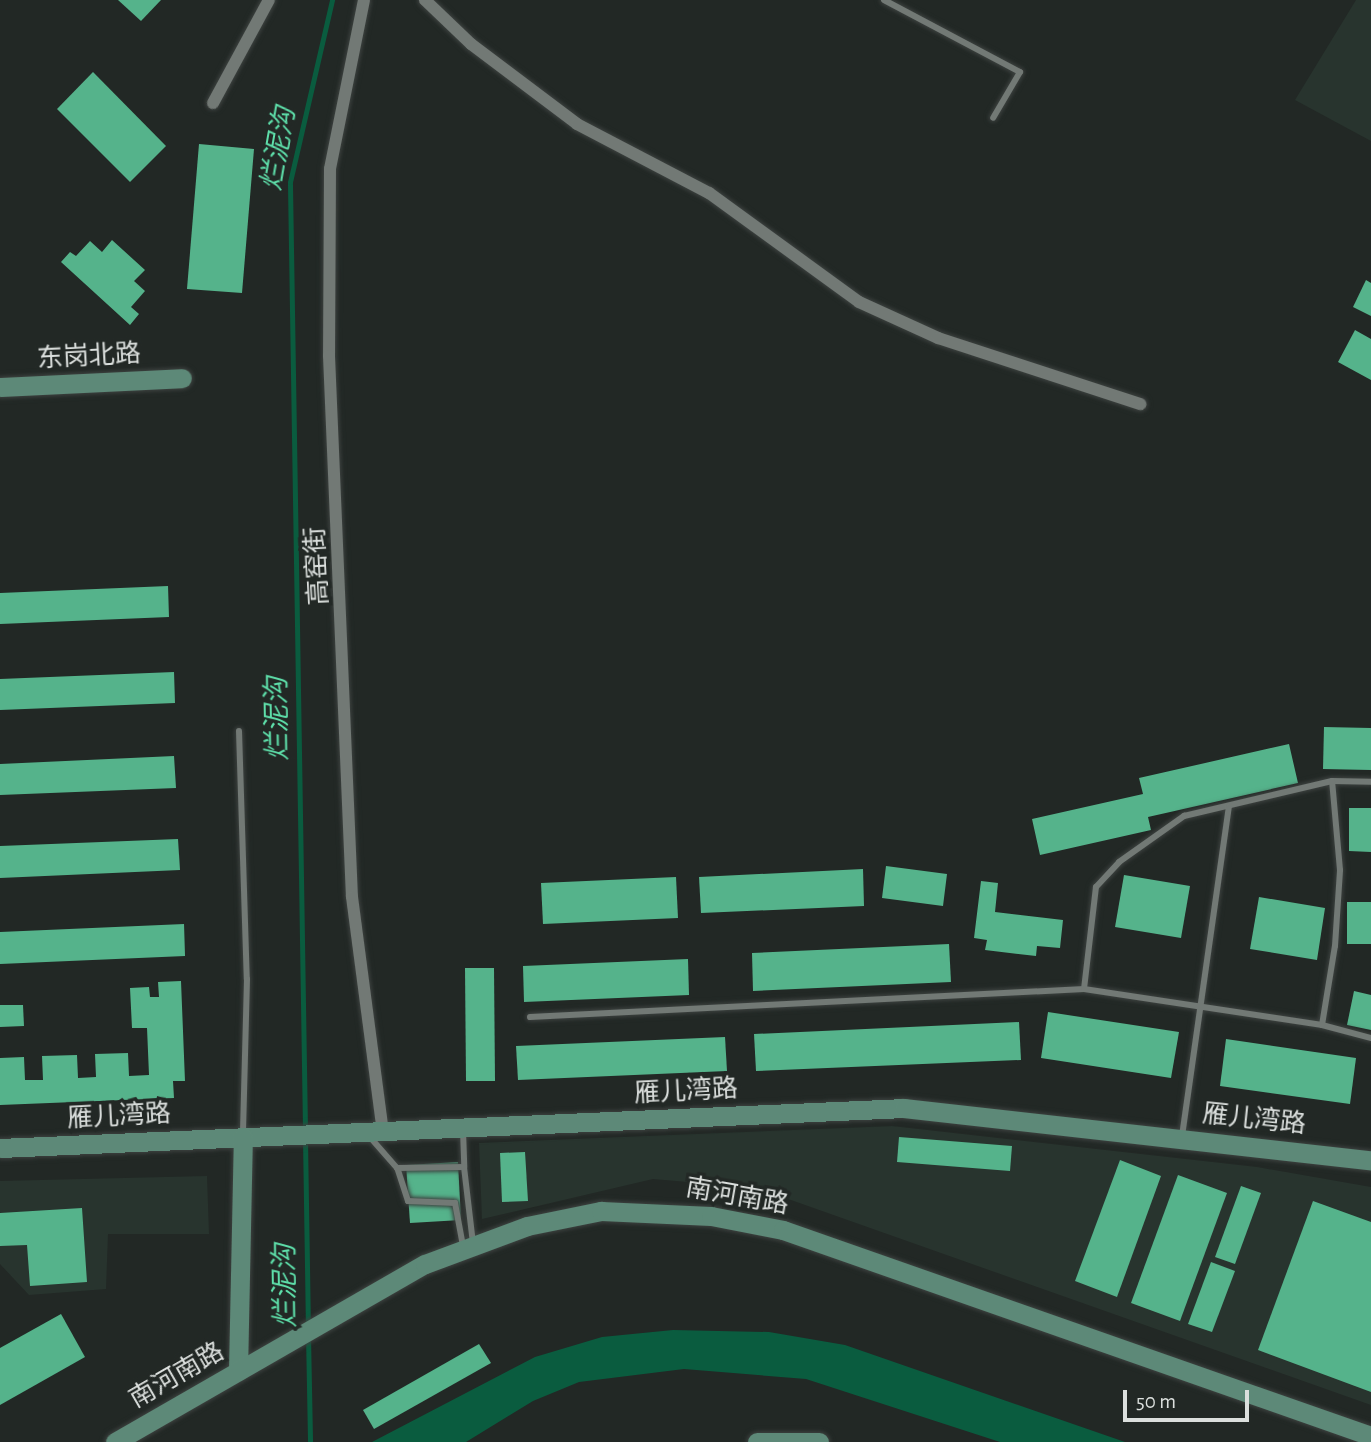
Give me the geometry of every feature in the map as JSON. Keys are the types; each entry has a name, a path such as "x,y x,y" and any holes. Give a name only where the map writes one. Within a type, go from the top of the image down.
{"street":[{"path":"213,103 269,0"},
{"name":"高窑街","path":"364,0 330,169 329,356 352,897 374,1132"},
{"path":"425,0 471,44 577,124 709,193 859,302 938,338 1140,404"},
{"name":"东岗北路","path":"0,387 181,379"},
{"name":"雁儿湾路","path":"0,1148 904,1108 1371,1160"},
{"path":"244,1368 251,1137"},
{"name":"南河南路","path":"115,1442 425,1264 527,1226 601,1211 711,1216 783,1230 1371,1436"},
{"path":"757,1442 820,1442"}],"lane":[{"path":"884,0 1020,72 993,118"},
{"path":"239,731 251,1137"},
{"path":"1084,989 1096,887 1119,862 1184,816 1332,781 1371,782"},
{"path":"1322,1025 1335,946 1340,870 1332,781"},
{"path":"1182,1139 1229,806"},
{"path":"530,1017 1084,989 1322,1025 1371,1038"},
{"path":"463,1128 468,1247"},
{"path":"374,1132 397,1168 408,1201 455,1203 468,1247"},
{"path":"397,1168 464,1167"}],"shaded area":[{"path":"1356,0 1371,0 1371,141 1295,100"},
{"path":"892,1126 1257,1167 1371,1187 1371,1405 757,1188 653,1179 482,1219 479,1143"},
{"path":"207,1176 209,1234 108,1234 106,1289 29,1295 0,1264 0,1181"},
{"path":"673,1330 769,1332 845,1345 1125,1442 1000,1442 806,1379 684,1369 579,1382 533,1401 466,1442 372,1442 535,1357 602,1337"}],"building":[{"path":"118,0 161,0 141,21"},
{"path":"93,72 166,146 130,182 57,109"},
{"path":"199,144 254,149 242,293 187,289"},
{"path":"112,240 145,270 134,281 145,291 131,307 139,314 130,325 61,262 70,252 76,256 90,241 102,252"},
{"path":"1366,280 1371,283 1371,316 1353,307"},
{"path":"1355,330 1371,339 1371,380 1338,362"},
{"path":"168,586 169,617 0,624 0,593"},
{"path":"174,672 175,703 0,710 0,679"},
{"path":"1324,727 1371,728 1371,770 1323,769"},
{"path":"1289,744 1298,783 1148,817 1151,830 1040,855 1032,819 1143,794 1139,778"},
{"path":"174,756 176,788 0,795 0,764"},
{"path":"1349,808 1371,808 1371,852 1349,851"},
{"path":"178,839 180,870 0,878 0,846"},
{"path":"886,866 947,874 943,906 882,898"},
{"path":"863,869 864,906 701,913 699,877"},
{"path":"1124,875 1190,886 1181,938 1115,927"},
{"path":"676,877 678,918 543,924 541,883"},
{"path":"981,881 998,883 995,912 1063,920 1060,948 1037,946 1036,956 985,950 987,940 974,938"},
{"path":"1259,897 1325,908 1317,960 1250,949"},
{"path":"1347,902 1371,902 1371,944 1347,944"},
{"path":"184,924 185,956 0,964 0,932"},
{"path":"949,944 951,982 753,991 752,953"},
{"path":"688,959 689,995 524,1002 523,966"},
{"path":"465,968 494,968 495,1081 466,1081"},
{"path":"181,981 185,1081 173,1081 174,1098 0,1105 0,1058 24,1057 25,1080 43,1080 42,1056 77,1055 78,1078 96,1077 95,1054 128,1053 129,1076 149,1075 147,1028 132,1028 130,988 149,987 150,997 159,997 158,982"},
{"path":"1354,991 1371,995 1371,1030 1347,1025"},
{"path":"0,1005 23,1005 24,1026 0,1027"},
{"path":"1048,1012 1179,1032 1171,1078 1041,1058"},
{"path":"1019,1022 1021,1060 756,1071 754,1034"},
{"path":"725,1037 727,1071 518,1080 516,1046"},
{"path":"1226,1039 1356,1058 1350,1104 1220,1086"},
{"path":"899,1137 1012,1146 1010,1171 897,1162"},
{"path":"525,1152 528,1201 502,1202 500,1153"},
{"path":"1120,1160 1161,1176 1117,1297 1075,1281"},
{"path":"458,1162 461,1220 410,1223 406,1165"},
{"path":"1178,1175 1227,1193 1180,1321 1131,1303"},
{"path":"1241,1186 1261,1193 1235,1264 1215,1257"},
{"path":"1313,1201 1371,1222 1371,1392 1258,1350"},
{"path":"82,1208 87,1282 30,1286 27,1245 0,1246 0,1213"},
{"path":"1211,1262 1235,1271 1212,1332 1188,1324"},
{"path":"61,1314 85,1357 0,1405 0,1348"},
{"path":"479,1344 491,1363 374,1429 363,1410"}],"waterway":[{"name":"烂泥沟","path":"305,1129 290,182 332,0"},
{"name":"烂泥沟","path":"305,1139 308,1325"},
{"name":"烂泥沟","path":"308,1335 310,1442"}]}
